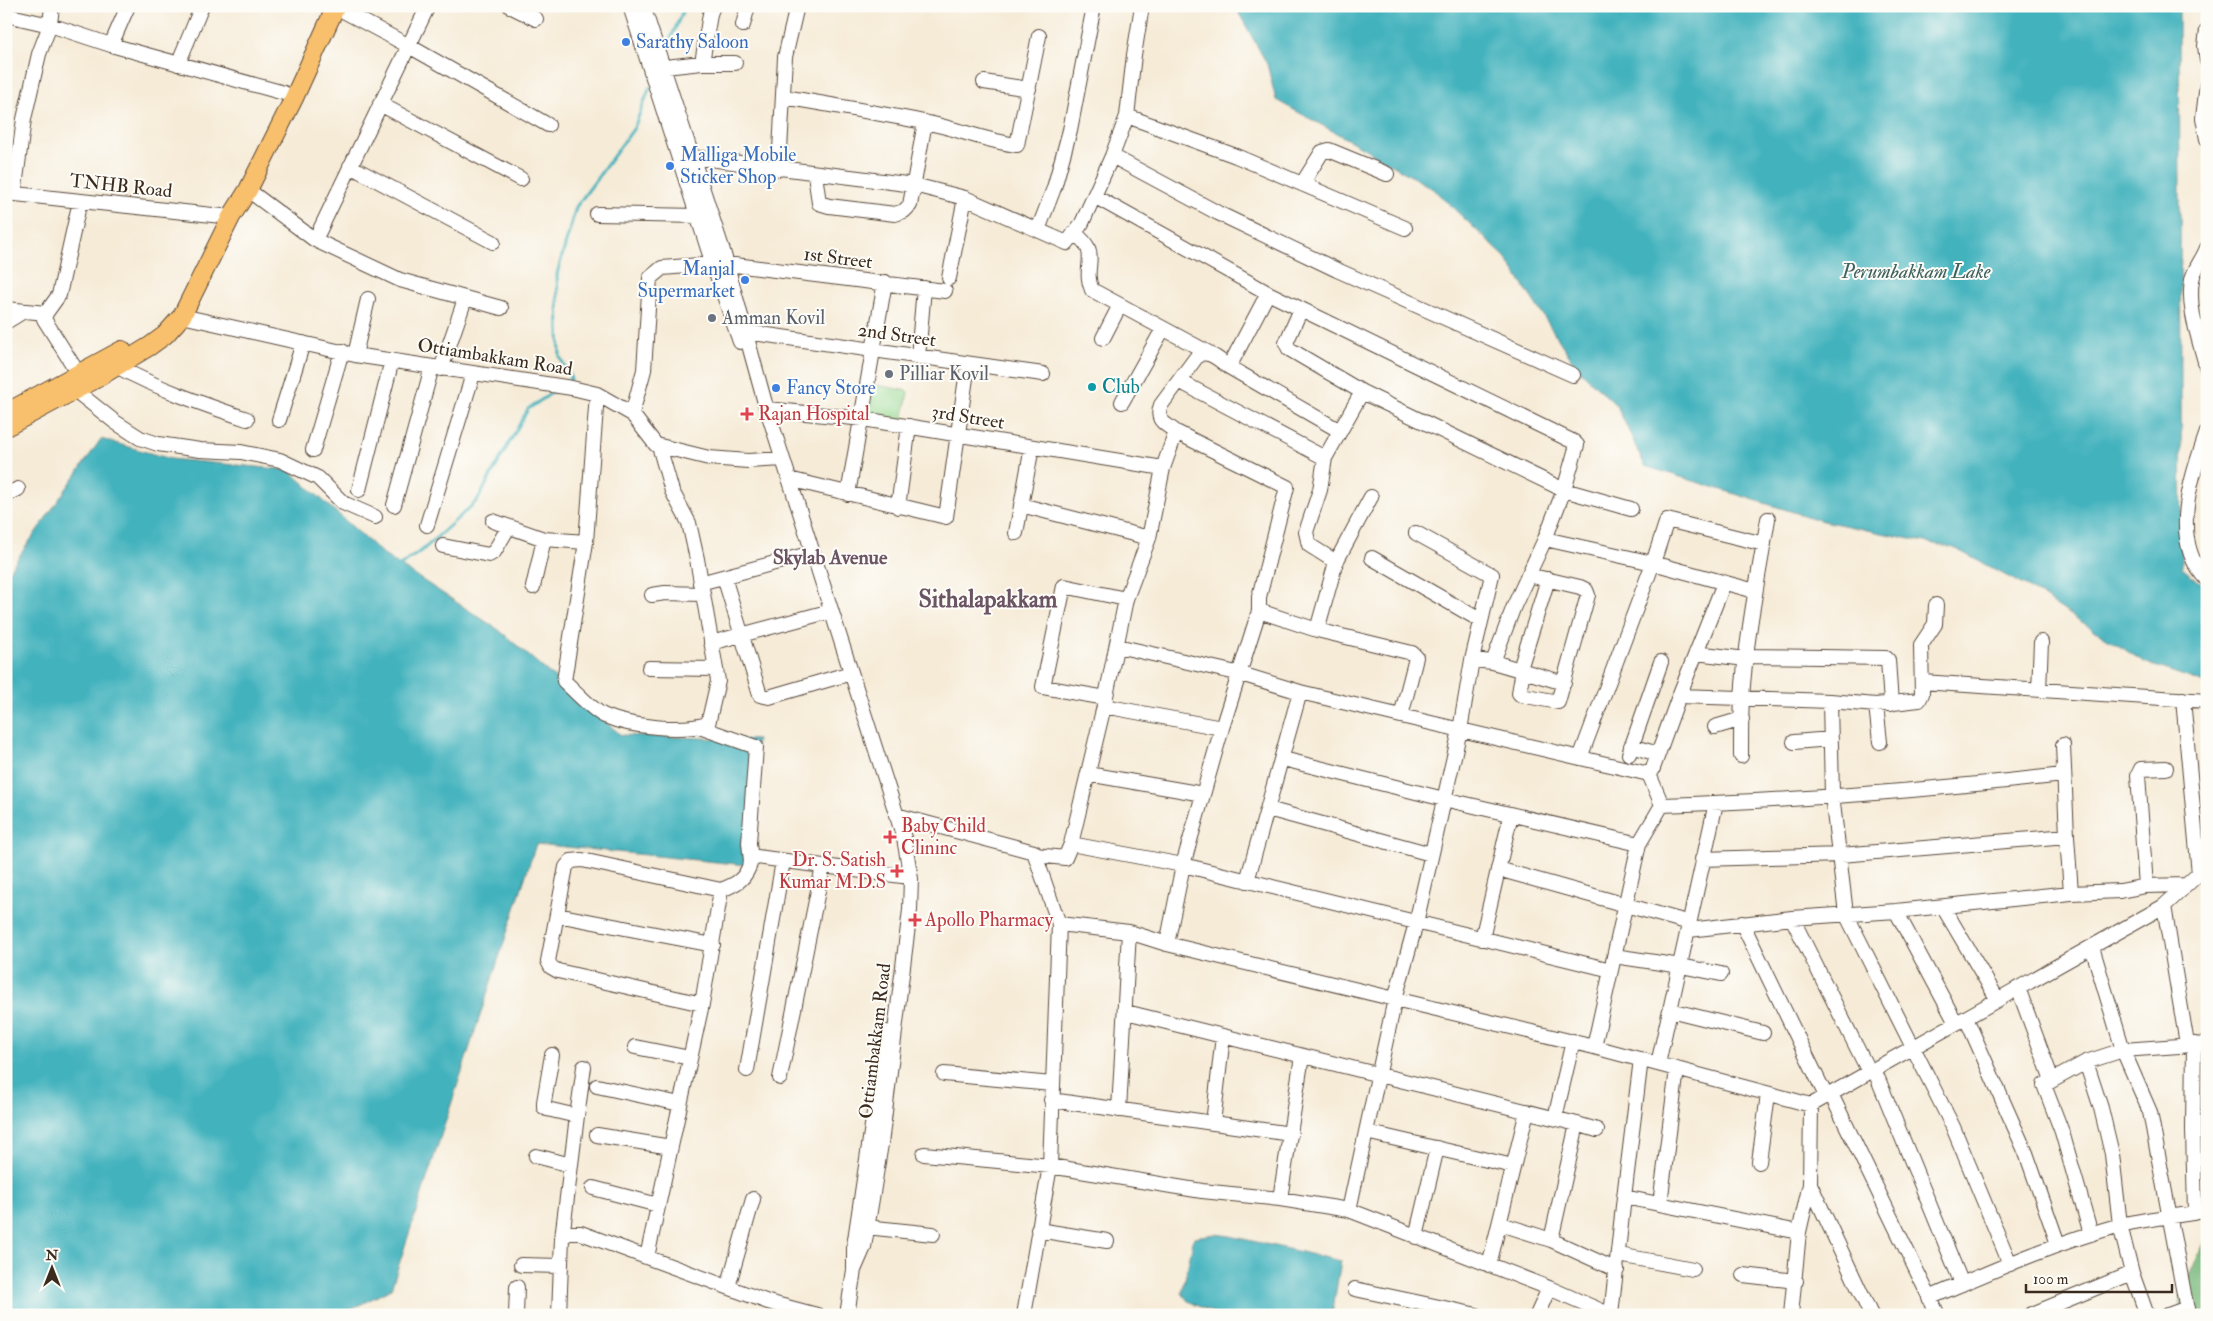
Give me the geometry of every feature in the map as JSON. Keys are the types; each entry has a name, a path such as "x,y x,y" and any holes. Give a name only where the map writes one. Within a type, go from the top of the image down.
{"main road":[{"path":"6,413 116,366 166,335 182,316 284,93 332,7"},
{"path":"6,427 158,328 173,312 228,216 248,190 294,98 332,7"}],"street":[{"path":"10,193 24,119 39,54 50,25 52,6"},
{"path":"111,46 128,6"},
{"path":"178,64 202,6"},
{"path":"315,240 428,6"},
{"path":"510,6 536,19"},
{"name":"Ottiambakkam Road","path":"630,6 657,89 687,160 720,264 743,350 766,406"},
{"name":"Ottiambakkam Road","path":"644,6 664,66 687,160 698,216 720,264 746,332 766,406 908,856 911,879 910,910 881,1144 864,1247 854,1270"},
{"path":"702,63 713,6"},
{"path":"743,25 748,6"},
{"path":"779,169 785,57 797,6"},
{"path":"1038,230 1054,188 1070,130 1094,6"},
{"path":"687,160 779,169 914,186 966,198 1067,243 1082,223 1112,156 1127,116 1142,6"},
{"path":"332,7 408,46 548,125"},
{"path":"6,14 50,25 111,46 284,93"},
{"path":"2207,30 2205,46 2207,61"},
{"path":"784,97 924,122 962,131 994,142 1017,145 1039,36"},
{"path":"664,66 735,63"},
{"path":"984,82 1029,89"},
{"path":"2207,84 2203,118 2207,139"},
{"path":"380,104 521,179"},
{"path":"1127,116 1236,156 1405,228"},
{"path":"815,174 819,203 895,214 904,211 910,205 924,122"},
{"path":"1302,184 1322,152 1329,150 1387,174"},
{"path":"1112,156 1218,213 1336,270 1573,375"},
{"path":"350,166 493,242"},
{"path":"248,190 315,240 400,280 501,308"},
{"name":"TNHB Road","path":"10,193 228,216"},
{"path":"1094,196 1268,293 1576,444 1564,490 1545,539 1514,606 1493,662"},
{"name":"1st Street","path":"632,414 644,370 650,278 662,268 720,264 924,288 947,284 966,198"},
{"path":"80,201 59,295 44,318 77,382 115,422 140,438 158,444 200,450 242,452 280,460 318,478 343,503 375,517"},
{"path":"598,214 698,216"},
{"path":"1074,233 1089,246 1091,255 1088,282 1092,290 1209,353 1229,367 1340,431"},
{"path":"2207,248 2192,278 2191,294 2194,320 2207,369"},
{"path":"848,494 885,282"},
{"path":"918,356 924,288"},
{"path":"1229,367 1268,293"},
{"path":"313,450 368,299"},
{"path":"394,505 437,368 465,299"},
{"path":"1103,338 1120,306"},
{"path":"6,309 46,313"},
{"path":"1301,309 1286,343 1289,349 1362,392 1564,490 1631,509"},
{"path":"6,322 24,311"},
{"name":"Ottiambakkam Road","path":"182,316 348,353 572,388 597,394 632,414 656,445 659,446"},
{"path":"1122,402 1163,329"},
{"name":"2nd Street","path":"746,332 1043,374"},
{"path":"279,420 303,343"},
{"path":"1167,944 1183,865 1222,728 1241,674 1259,611 1259,597 1286,487 1176,432 1160,420 1158,413 1161,405 1198,355 1203,352 1209,353"},
{"path":"358,490 392,360"},
{"path":"789,480 946,518 968,364"},
{"path":"116,366 146,382 188,400 247,419"},
{"path":"427,524 473,374"},
{"path":"1179,381 1325,458"},
{"path":"1336,562 1309,545 1306,532 1320,490 1325,458 1362,392"},
{"path":"597,394 586,542 564,681 604,716 640,726 699,727 756,747 749,843 752,861 748,873 735,885 721,890 582,860 571,861 566,867 548,961 551,967 558,972 702,1004"},
{"name":"3rd Street","path":"766,406 909,426 1163,468"},
{"path":"898,507 909,426"},
{"path":"1035,855 1065,858 1071,844 1105,702 1126,599 1150,538 1163,468 1176,432"},
{"path":"2207,432 2187,494 2185,515 2188,541 2197,568 2207,580"},
{"path":"699,727 708,724 718,681 689,523 672,491 659,446 709,458 748,461 783,459"},
{"path":"1016,533 1032,447"},
{"path":"1317,630 1336,562 1371,497"},
{"path":"1021,505 1150,538"},
{"path":"1741,756 1742,698 1755,591 1768,519"},
{"path":"1580,758 1653,563 1667,520 1764,544"},
{"path":"493,521 508,528 544,539 586,542"},
{"path":"443,546 489,555 494,552 508,528"},
{"path":"1349,1210 1395,999 1416,923 1460,730 1480,620 1492,575 1416,533"},
{"path":"532,588 544,539"},
{"path":"1545,539 1653,563 1755,591"},
{"path":"652,595 701,589 724,577 812,553"},
{"path":"1372,558 1480,620"},
{"path":"1528,575 1548,579 1580,587 1586,590 1588,595 1558,702 1519,693 1522,669 1548,579"},
{"path":"724,577 760,696 769,697 851,673"},
{"path":"1662,805 1649,774 1724,583"},
{"path":"1126,599 1064,586 1043,687 1222,728"},
{"path":"1679,696 1830,701 1876,705 1919,700 1922,694 1921,645 1935,624 1936,605"},
{"path":"711,643 831,611"},
{"path":"1259,611 1317,630 1412,653 1416,657 1401,716"},
{"path":"2039,690 2041,642"},
{"path":"1117,646 1241,674 1300,692 1649,774"},
{"path":"1696,653 1747,658 1886,658 1888,660 1891,704"},
{"path":"1472,660 1493,662 1522,669 1564,683"},
{"path":"1658,754 1630,750 1661,662"},
{"path":"649,668 716,669"},
{"path":"1922,682 2207,701"},
{"path":"1247,881 1300,692"},
{"path":"1059,924 1128,932 1167,944 1594,1046 1811,1105 2164,906 2203,870 2183,699"},
{"path":"1830,701 1832,795 1841,855 1846,914 1953,1127 2010,1264"},
{"path":"1876,705 1880,742"},
{"path":"1715,727 1742,719"},
{"path":"1794,742 1831,740"},
{"path":"2063,745 2066,836 2071,893"},
{"path":"1283,758 1444,799 1638,844"},
{"path":"2146,886 2138,775 2141,769 2166,768"},
{"path":"1088,774 1203,794"},
{"path":"1662,805 1716,804 1963,786 2063,775"},
{"path":"1658,1064 1690,926 1702,859 1716,804"},
{"path":"1594,1046 1638,844 1662,805"},
{"path":"1268,809 1431,854"},
{"path":"1482,939 1512,814"},
{"path":"896,815 1034,852 1059,924 1050,1166 1024,1315"},
{"name":"Ottiambakkam Road","path":"847,1315 854,1270 854,1246 884,1044 901,909 902,876 896,815"},
{"path":"1702,859 1841,855 2066,836"},
{"path":"1071,844 1183,865 1482,939 1612,963 1681,966 1721,974"},
{"path":"752,861 757,858 902,876"},
{"path":"747,1070 783,861"},
{"path":"780,1078 823,866"},
{"path":"1498,870 1625,904 1690,926 1742,924 1792,918 1943,907 2071,893 2120,891 2146,886 2186,885"},
{"path":"647,1257 702,1004 721,890"},
{"path":"1928,1298 2058,1244 2120,1225 2172,1218 2201,1210 2192,1129 2196,1044 2164,906"},
{"path":"1943,907 1998,1000"},
{"path":"1896,911 1961,1021 2026,1153 2058,1244"},
{"path":"556,915 713,945"},
{"path":"1792,918 1872,1071 1962,1284"},
{"path":"1742,924 1938,1315"},
{"path":"1119,1110 1126,1012 1128,932"},
{"path":"2092,947 2123,1050 2150,1112 2172,1218 2188,1311 2168,1315"},
{"path":"2018,988 2052,1080"},
{"path":"1670,1010 1763,1033"},
{"path":"1126,1012 1527,1110 1597,1130"},
{"path":"1213,1123 1223,1036"},
{"path":"1555,1118 1573,1041"},
{"path":"2091,1234 2062,1132 2044,1085 2086,1062 2123,1050 2196,1044"},
{"path":"635,1047 690,1058"},
{"path":"552,1055 544,1107 577,1116"},
{"path":"1280,1198 1302,1056"},
{"path":"924,1154 1050,1166 1202,1191 1280,1198 1349,1210 1549,1288 1611,1315 1641,1059"},
{"path":"2086,1062 2101,1108 2112,1154 2120,1225 2132,1273 2147,1315"},
{"path":"559,1315 562,1238 584,1067"},
{"path":"1660,1204 1677,1069"},
{"path":"944,1074 1052,1084"},
{"path":"597,1086 680,1104"},
{"path":"1759,1162 1768,1094"},
{"path":"1052,1100 1290,1134"},
{"path":"1791,1315 1796,1281 1799,1232 1810,1184 1811,1105"},
{"path":"1489,1265 1527,1110"},
{"path":"1551,1240 1577,1124"},
{"path":"1366,1132 1513,1166"},
{"path":"597,1135 671,1147"},
{"path":"1416,1237 1437,1148"},
{"path":"536,1156 571,1165"},
{"path":"1810,1184 1871,1315"},
{"path":"593,1188 658,1205"},
{"path":"1624,1197 1799,1232"},
{"path":"728,1287 753,1199"},
{"path":"1500,1224 1551,1240 1617,1270"},
{"path":"866,1226 933,1234"},
{"path":"1038,1230 1108,1241"},
{"path":"562,1238 568,1233 581,1233 728,1287 777,1309 817,1315"},
{"path":"1619,1255 1693,1268"},
{"path":"520,1264 561,1266"},
{"path":"2030,1315 2132,1273"},
{"path":"1743,1275 1796,1281"},
{"path":"516,1315 517,1287"},
{"path":"1537,1315 1549,1288"},
{"path":"1355,1289 1477,1315"}],"green space":[{"path":"871,384 908,391 903,422 863,415"},
{"path":"2207,1237 2207,1315 2178,1315 2180,1295"}],"water":[{"name":"Perumbakkam Lake","path":"1235,6 2179,6 2182,568 2207,587 2207,684 2144,662 2029,588 1954,548 1819,520 1645,466 1617,406 1577,368 1505,257 1433,189 1276,100 1267,64"},
{"path":"101,439 171,459 289,470 384,555 499,630 621,735 757,740 746,865 536,844 391,1289 340,1315 6,1315 6,575"},
{"path":"1215,1234 1341,1261 1332,1315 1218,1315 1188,1301 1182,1293 1194,1237"}],"waterway":[{"path":"664,54 685,6"},
{"path":"567,382 571,379 560,357 557,274 576,207 634,128 650,87"},
{"path":"397,568 425,548 477,501 528,409 556,390"}],"place":[{"name":"Sarathy Saloon","path":"626,42"},
{"name":"Malliga Mobile Sticker Shop","path":"670,166"},
{"name":"Manjal Supermarket","path":"745,280"},
{"name":"Amman Kovil","path":"712,318"},
{"name":"Pilliar Kovil","path":"889,374"},
{"name":"Club","path":"1092,387"},
{"name":"Fancy Store","path":"776,388"},
{"name":"Rajan Hospital","path":"747,414"},
{"name":"Baby Child Clininc","path":"890,837"},
{"name":"Dr. S. Satish Kumar M.D.S","path":"897,871"},
{"name":"Apollo Pharmacy","path":"915,920"}],"district":[{"name":"Skylab Avenue","path":"830,557"},
{"name":"Sithalapakkam","path":"988,599"}]}
